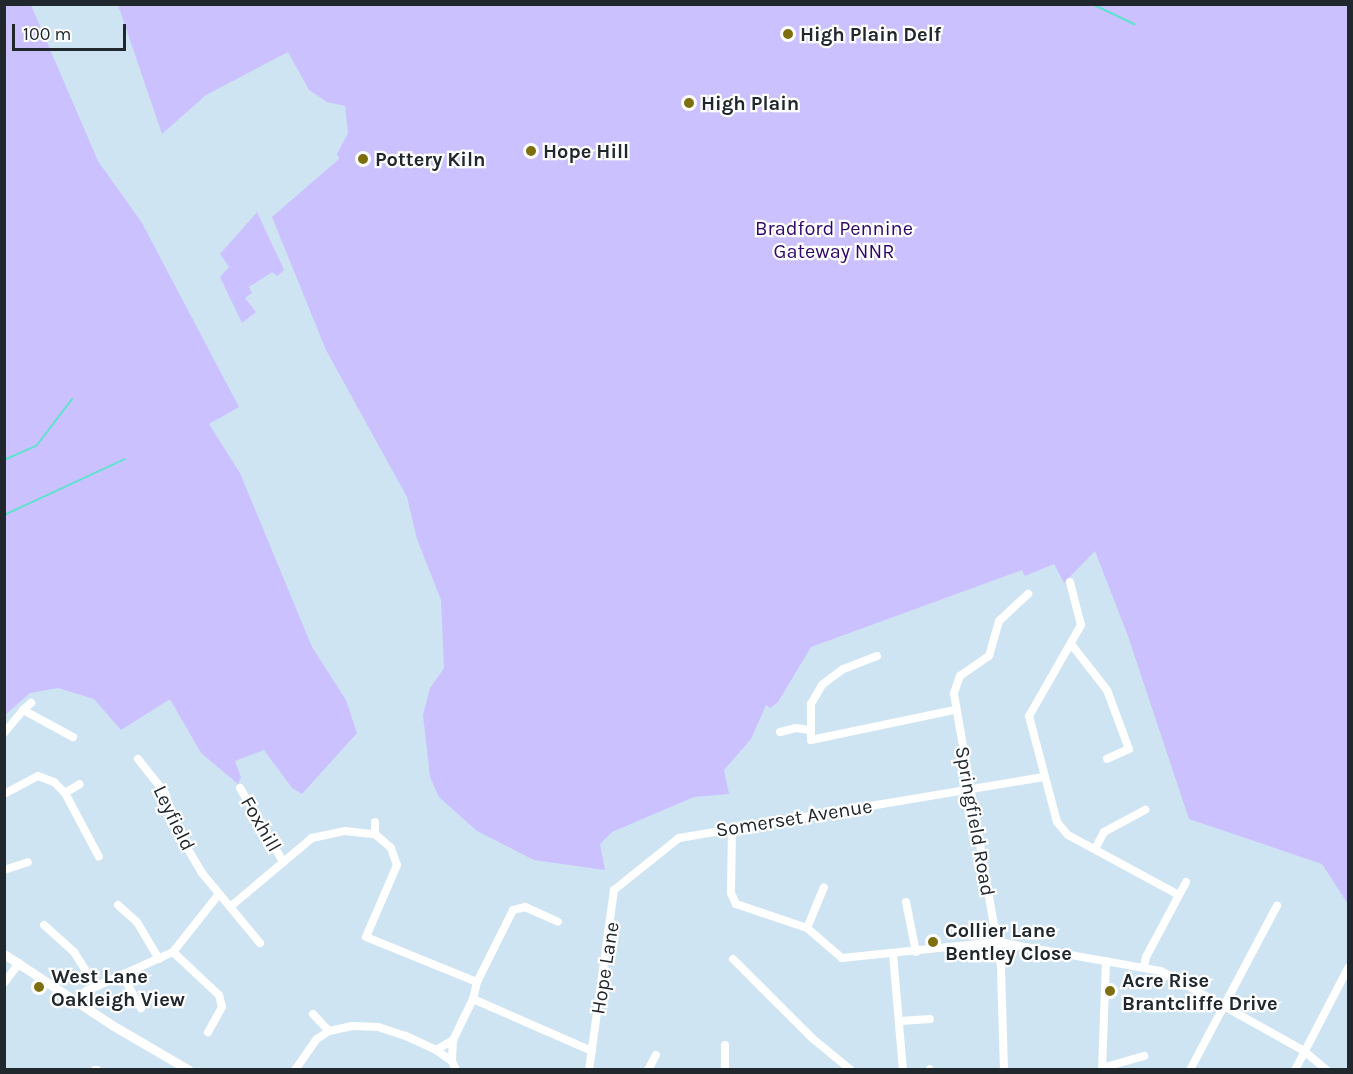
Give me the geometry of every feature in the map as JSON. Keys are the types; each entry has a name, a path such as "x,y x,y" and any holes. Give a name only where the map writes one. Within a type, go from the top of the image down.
{"street":[{"path":"1070,582 1081,625 1029,716 1042,777 1059,827 1179,895"},
{"name":"Springfield Road","path":"1004,1070 998,942 968,792 956,710 957,681 986,661 995,626 1028,594"},
{"path":"1071,645 1107,690 1129,749 1107,759"},
{"path":"877,656 843,669 822,685 811,704 811,740 956,710"},
{"path":"4,733 31,703"},
{"path":"23,710 73,737"},
{"path":"780,732 796,728 810,730"},
{"name":"Leyfield","path":"138,759 165,793 176,829 219,894 261,943"},
{"path":"4,794 38,776 54,782 65,792 99,857"},
{"name":"Somerset Avenue","path":"633,877 679,838 968,792 1042,777"},
{"path":"65,792 80,784"},
{"name":"Foxhill","path":"240,788 282,860"},
{"path":"1095,849 1104,832 1145,810"},
{"path":"375,822 375,834"},
{"path":"732,828 733,900 742,907 807,928 847,959 998,942 1144,967 1161,971 1224,1005 1304,1051 1328,1070"},
{"path":"230,907 282,860 319,835 345,831 375,834 391,848 397,865 366,937 477,982"},
{"path":"4,870 28,862"},
{"name":"Hope Lane","path":"590,1070 614,890 633,877"},
{"path":"1144,967 1146,957 1186,882"},
{"path":"807,928 824,887"},
{"path":"78,1004 86,991 173,952 219,894"},
{"path":"906,902 916,952"},
{"path":"118,905 137,922 159,959"},
{"path":"1190,1070 1277,906"},
{"path":"456,1070 452,1061 453,1041 473,999 477,982 513,910 525,907 558,922"},
{"path":"44,925 74,952 96,987"},
{"path":"173,952 219,995 222,1007 208,1032"},
{"path":"4,954 78,1004 189,1070"},
{"path":"893,954 901,1021 903,1070"},
{"path":"733,959 812,1038 851,1070"},
{"path":"1106,961 1102,1069 1144,1056"},
{"path":"4,983 19,963"},
{"path":"1294,1070 1348,968"},
{"path":"123,976 141,1008"},
{"path":"473,999 592,1051"},
{"path":"313,1014 329,1031"},
{"path":"901,1021 930,1019"},
{"path":"295,1070 308,1048 329,1031 352,1026 378,1027 436,1050 452,1061"},
{"path":"436,1050 453,1041"},
{"path":"725,1045 725,1070"},
{"path":"648,1070 656,1055"}],"green space":[{"path":"4,5 31,5 98,161 142,223 239,407 209,424 240,473 312,647 346,700 357,733 302,794 292,788 264,750 235,761 241,777 238,784 201,753 170,699 121,730 94,699 58,688 30,693 5,715"},
{"name":"Bradford Pennine Gateway NNR","path":"118,5 1348,5 1348,904 1322,864 1189,819 1128,636 1095,551 1064,583 1054,564 1025,576 1022,570 811,647 778,702 770,708 766,705 751,739 724,770 729,794 694,797 612,832 600,844 605,870 534,860 477,831 439,797 430,777 423,715 430,688 444,668 441,600 417,539 407,497 326,350 272,217 339,159 337,154 348,133 345,106 327,102 309,90 288,52 206,95 162,134"},
{"path":"257,212 284,270 277,276 272,272 249,287 252,293 245,298 256,312 242,323 220,277 229,267 220,254"}],"waterway":[{"path":"1092,4 1134,24"},
{"path":"4,460 37,445 72,399"},
{"path":"4,515 125,459"}],"place":[{"name":"High Plain Delf","path":"788,34"},
{"name":"High Plain","path":"689,103"},
{"name":"Hope Hill","path":"531,151"},
{"name":"Pottery Kiln","path":"363,159"},
{"name":"Collier Lane Bentley Close","path":"933,942"},
{"name":"West Lane Oakleigh View","path":"39,987"},
{"name":"Acre Rise Brantcliffe Drive","path":"1110,991"}]}
